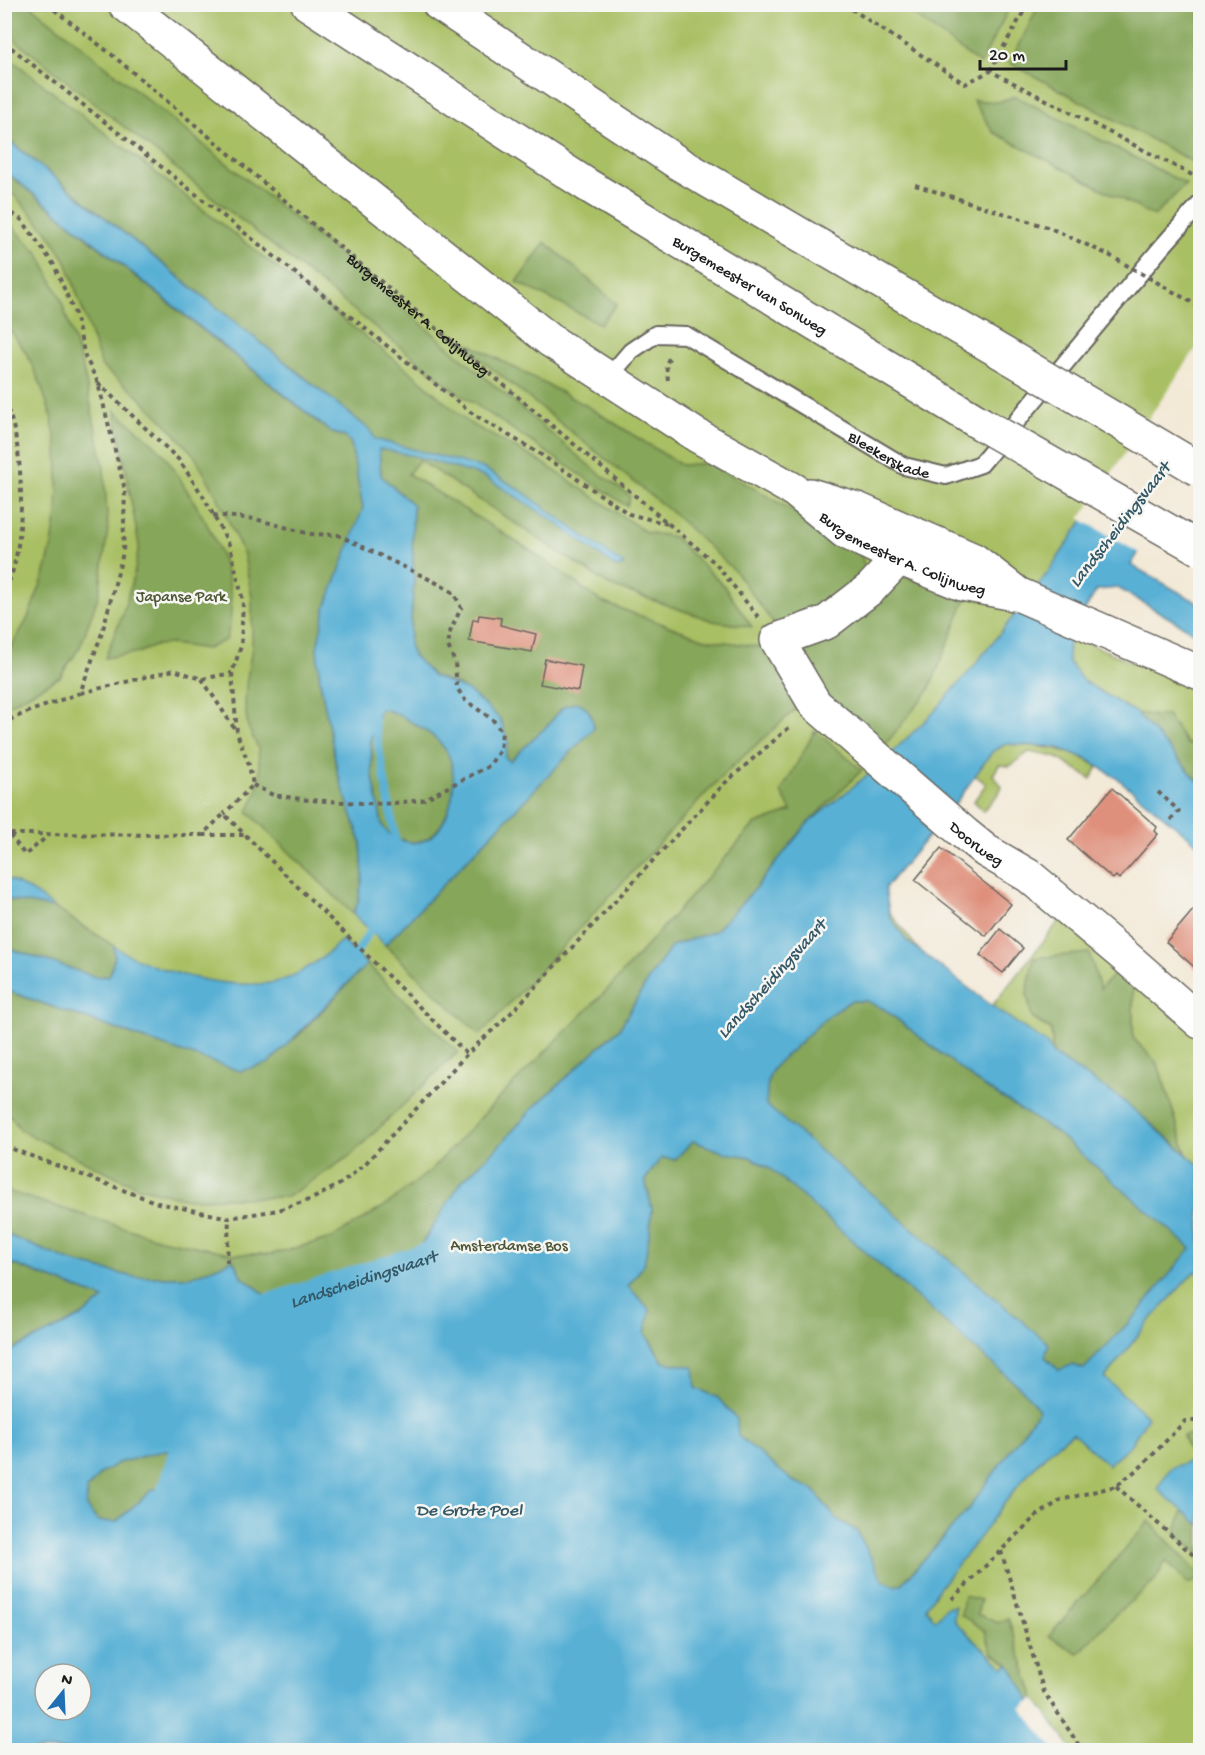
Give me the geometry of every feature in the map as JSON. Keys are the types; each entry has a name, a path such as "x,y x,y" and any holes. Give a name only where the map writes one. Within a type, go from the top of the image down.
{"main road":[{"name":"Burgemeester A. Colijnweg","path":"125,4 498,300 551,340 696,435 794,490 857,509 908,547 974,560 1020,596 1200,673"},
{"name":"Burgemeester van Sonweg","path":"308,4 587,185 978,422 1200,549"},
{"path":"439,4 678,163 1200,470"},
{"path":"777,640 827,622 872,588 908,547"},
{"name":"Doorweg","path":"777,640 815,704 965,834 986,850 1029,876 1200,1022"}],"lane":[{"name":"Bleekerskade","path":"608,378 631,351 656,334 686,335 904,466 946,476 981,464 1200,204"}],"path":[{"name":"Burgemeester A. Colijnweg","path":"47,4 111,54 715,563 777,640"},
{"path":"844,4 965,84 990,72 1028,4"},
{"path":"4,42 473,414 540,454 628,514 669,524"},
{"path":"990,72 1200,179"},
{"path":"915,185 1050,228 1109,255 1200,307"},
{"path":"4,209 22,220 54,266 75,314 86,356 98,383 125,489 123,553 102,633 80,693"},
{"path":"668,382 666,365 669,357 677,353"},
{"path":"98,383 179,460 230,546 243,601 241,646 232,673 237,733"},
{"path":"4,400 12,416 21,474 20,519 14,565 4,593"},
{"path":"213,515 255,519 310,534 338,535 454,593 461,608 450,632 448,646 455,663 457,688 465,700 493,720 502,732 500,750 489,766 423,800 383,804 273,795 253,785"},
{"path":"4,723 80,693 174,670 202,679 232,673"},
{"path":"202,679 237,733 249,765 253,785"},
{"path":"4,1146 158,1203 230,1218 278,1210 312,1198 342,1183 365,1164 467,1054 513,1011 725,783 815,704"},
{"path":"202,835 253,785"},
{"path":"1158,792 1179,811 1169,821"},
{"path":"224,814 467,1054"},
{"path":"4,828 25,855 50,835"},
{"path":"9,834 246,835"},
{"path":"227,1263 230,1218"},
{"path":"952,1599 1035,1517 1061,1500 1116,1486 1143,1465 1185,1421 1200,1421"},
{"path":"1116,1486 1200,1561"},
{"path":"1001,1551 1044,1692 1082,1750"},
{"path":"1031,1673 1039,1673"}],"green space":[{"path":"4,5 30,5 339,254 591,467 630,496 627,506 454,390 5,32"},
{"name":"Amsterdamse Bos","path":"5,5 1200,5 1200,352 1026,622 941,727 880,900 929,963 1200,1181 1200,1750 5,1750"},
{"path":"900,5 1011,5 980,64"},
{"path":"1039,5 1200,5 1200,166 1010,63"},
{"path":"4,54 413,374 469,423 543,463 646,532 674,537 724,586 752,627 713,621 609,585 419,460 408,474 536,554 602,602 705,639 774,649 799,706 725,773 480,1035 385,945 594,728 563,707 510,762 461,686 433,676 413,655 409,645 414,580 413,505 381,476 379,449 370,430 5,137"},
{"path":"1015,96 1186,184 1154,216 993,132 973,100 998,102"},
{"path":"4,171 330,432 346,437 351,443 363,508 317,648 320,681 338,774 361,842 363,875 358,903 353,914 248,812 257,791 260,774 258,748 248,727 245,706 252,647 252,597 244,555 217,496 194,455 132,390 102,367 66,261 49,234 16,197 5,189"},
{"path":"5,219 39,254 61,299 83,369 104,468 108,529 99,594 80,647 60,677 5,707 5,657 27,620 44,576 57,513 58,480 57,446 51,416 41,385 27,354 5,323"},
{"path":"545,242 617,304 600,324 517,282"},
{"path":"445,331 587,406 681,465 710,463 859,549 867,573 848,598 776,627 735,571 674,514"},
{"name":"Japanse Park","path":"115,410 155,445 167,459 197,506 216,542 228,580 231,600 230,620 226,640 207,649 171,644 157,645 140,652 105,658 123,613 135,570 139,545"},
{"path":"901,575 967,596 929,690 885,745 820,689 795,647"},
{"path":"1069,635 1200,691 1200,744 1187,744 1167,715 1136,713 1083,681 1068,661"},
{"path":"380,708 407,718 425,729 446,749 452,762 454,778 448,812 440,827 429,837 415,842 399,839 387,832 382,825 372,771 371,738"},
{"path":"1136,713 1167,715 1187,744 1200,744 1200,783"},
{"path":"815,731 862,770 807,824 754,890 715,931 672,946 648,980 620,1028 534,1107 499,1146 430,1230 409,1265 374,1287 292,1307 270,1298 242,1277 233,1260 191,1277 134,1277 72,1262 5,1234 4,1190 160,1239 235,1254 272,1254 332,1238 385,1206 431,1170 608,989 754,825 791,811 781,792"},
{"path":"1006,744 1065,751 1098,767 1091,779 1056,757 1029,752 1010,766 999,765 993,775 1002,786 999,793 983,811 974,801 986,784 975,775 992,752"},
{"path":"4,899 55,908 114,946 115,957 109,976 96,977 5,947"},
{"path":"1063,916 1200,1036 1200,1166 1186,1153 1158,1065 1133,1038 1133,988 1100,990 1034,958 1027,993 1032,1018 1051,1030 1053,1055 1047,1044 992,1006"},
{"path":"1089,953 1100,989 1116,972 1133,987 1133,1038 1158,1064 1186,1153 1119,1097 1053,1055 1051,1030 1032,1018 1027,993 1034,958"},
{"path":"367,964 458,1052 350,1156 287,1197 188,1199 138,1187 21,1131 5,1108 4,990 170,1048 295,1039"},
{"path":"851,1001 866,1001 884,1009 980,1084 1057,1133 1192,1248 1137,1314 1084,1370 1072,1365 1059,1371 1045,1357 1048,1344 765,1105 768,1080 776,1065 828,1017"},
{"path":"693,1141 726,1153 751,1157 772,1169 1025,1392 1040,1409 967,1511 902,1584 896,1586 883,1581 857,1531 835,1518 813,1489 793,1481 737,1436 717,1397 696,1388 663,1362 645,1332 628,1286 644,1265 650,1230 652,1209 645,1180 661,1158 675,1159"},
{"path":"4,1261 105,1299 80,1317 5,1354"},
{"path":"1200,1432 1200,1467 1192,1460 1183,1436"},
{"path":"165,1450 182,1452 188,1469 180,1487 165,1490 153,1489 116,1522 98,1521 86,1507 87,1489 102,1472 118,1463"},
{"path":"1183,1509 1200,1525 1200,1555 1175,1534"},
{"path":"1149,1521 1200,1575 1200,1579 1188,1584 1166,1561 1154,1582 1116,1614 1078,1654 1049,1636"},
{"path":"964,1596 981,1600 977,1614 998,1623 1008,1618 1035,1699 1030,1702 1009,1664 992,1653 985,1631 961,1615"}],"water":[{"path":"4,137 370,430 375,439 483,468 520,490 624,565 617,568 551,519 485,477 415,456 379,449 381,476 413,505 414,580 409,645 413,655 433,676 469,691 500,719 509,743 505,757 510,761 549,724 563,707 577,702 584,706 589,712 594,728 385,945 353,914 358,903 363,875 361,842 338,774 320,681 317,648 325,609 363,508 351,443 345,437 331,432 5,171","holes":["380,709 401,716 430,734 442,745 451,761 453,777 449,810 442,825 432,836 419,842 397,838 382,825 372,771 371,738"]},
{"name":"De Grote Poel","path":"1115,472 1156,523 1131,565 1200,604 1200,636 1118,588 1097,590 1069,635 1068,661 1083,681 1136,713 1200,783 1200,846 1118,779 1087,759 1056,747 1006,744 992,752 955,804 885,888 890,917 907,941 992,1006 1047,1044 1053,1055 1119,1097 1200,1166 1200,1274 1195,1271 1147,1324 1105,1378 1148,1417 1131,1444 1108,1465 1073,1433 1058,1444 1030,1471 926,1608 935,1620 946,1608 955,1606 954,1621 1004,1668 1009,1664 1030,1701 1035,1699 1072,1750 5,1750 4,1354 80,1317 104,1299 5,1261 5,1234 72,1262 134,1277 191,1277 233,1260 242,1277 270,1298 292,1307 374,1287 409,1265 461,1182 499,1146 534,1107 620,1028 648,980 672,946 715,931 754,890 807,824 877,767 934,712 974,666 1049,571","holes":["851,1001 866,1001 884,1009 980,1084 1057,1133 1191,1248 1137,1314 1084,1369 1072,1365 1059,1370 1045,1357 1049,1344 766,1105 768,1080 776,1065 820,1023","693,1141 726,1153 751,1157 772,1170 1025,1392 1039,1410 967,1511 902,1584 896,1586 883,1581 857,1531 835,1518 813,1489 793,1481 738,1436 737,1419 717,1397 696,1388 694,1367 663,1362 645,1333 650,1310 628,1286 644,1265 650,1230 652,1209 645,1180 661,1158 675,1159","165,1450 182,1452 188,1469 180,1487 165,1490 153,1489 116,1522 98,1521 86,1507 87,1489 102,1472 118,1463"]},
{"path":"4,877 30,890 55,908 5,899"},
{"path":"342,940 367,964 269,1063 240,1071 5,990 5,947 96,977 109,976 115,957 114,946 130,956 173,972 197,978 246,984 286,979 316,962"},
{"path":"1192,1460 1200,1467 1200,1525 1157,1489 1170,1468"}],"pier":[{"path":"1200,343 1200,473 1159,525 1141,554 1080,519"},
{"path":"1035,1699 1072,1750 1054,1750 1021,1708"}],"building":[{"path":"479,615 501,618 500,625 536,634 532,652 469,641 473,619 478,620"},
{"path":"545,659 582,666 578,691 540,684"},
{"path":"1112,788 1157,827 1155,831 1158,834 1119,879 1116,876 1113,879 1068,840"},
{"path":"941,848 1011,904 986,936 915,880"},
{"path":"1200,902 1200,972 1166,942"},
{"path":"1000,929 1023,948 1003,973 980,955"}],"waterway":[{"path":"373,715 397,847"},
{"path":"350,963 375,923"},
{"name":"Landscheidingsvaart","path":"246,1316 448,1251"},
{"path":"161,1527 195,1415"}]}
